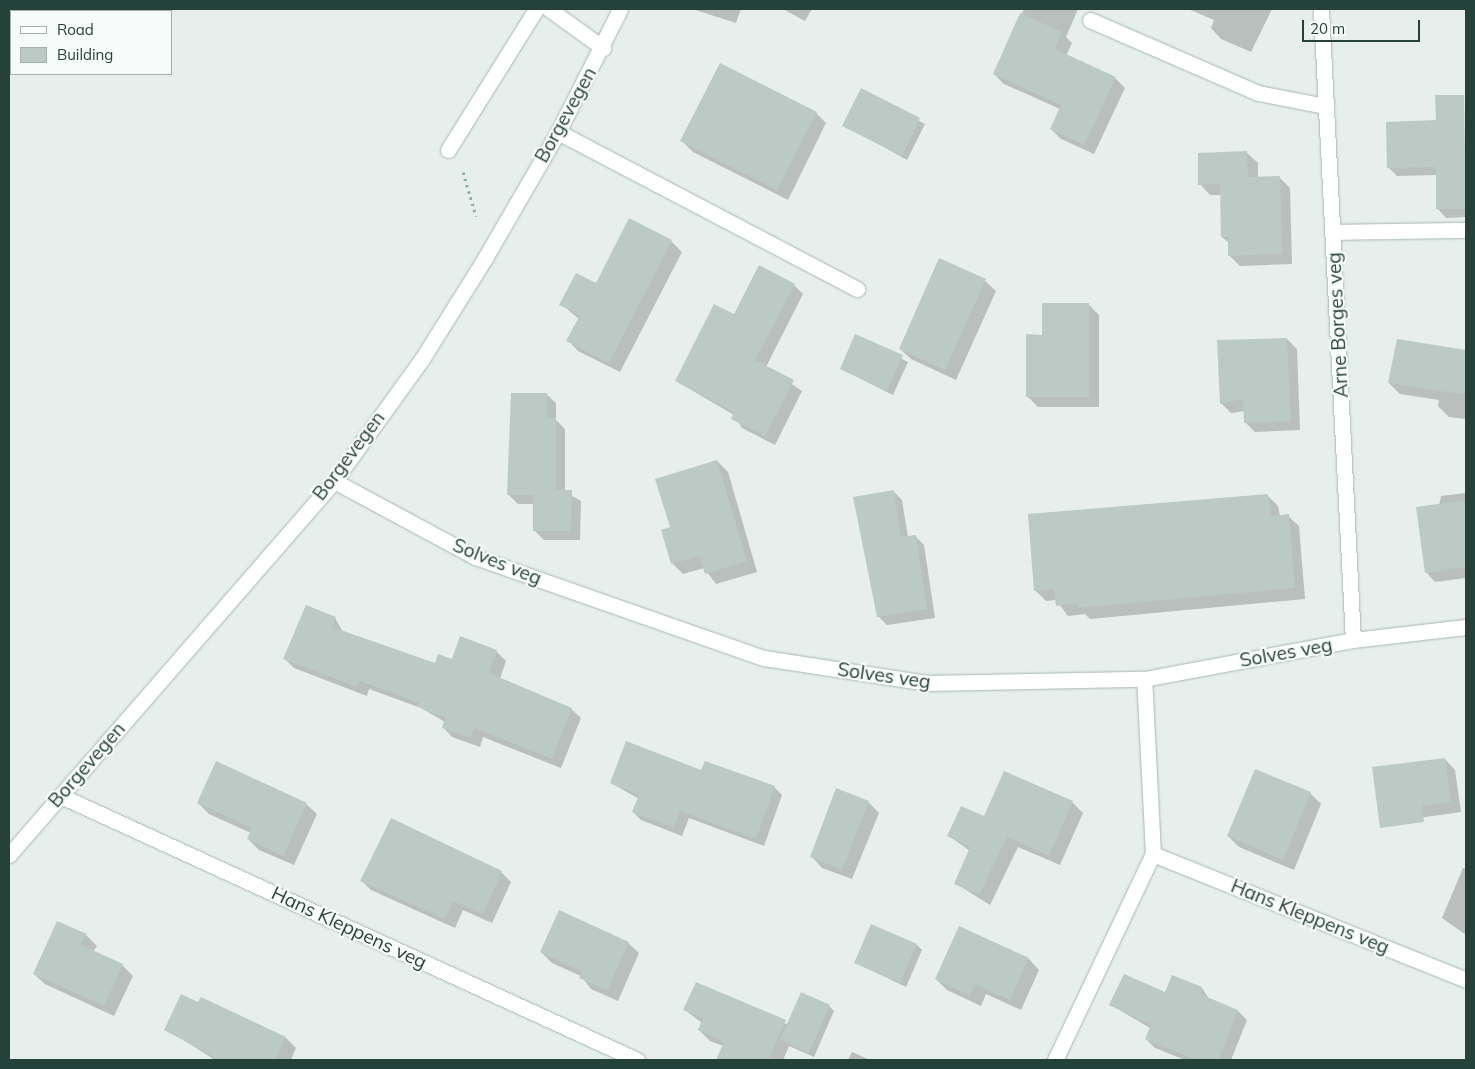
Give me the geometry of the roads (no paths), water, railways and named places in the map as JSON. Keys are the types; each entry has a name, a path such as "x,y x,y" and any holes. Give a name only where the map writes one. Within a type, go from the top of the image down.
{"street":[{"path":"448,150 536,9"},
{"path":"549,9 603,48"},
{"name":"Borgevegen","path":"9,855 334,481 422,358 485,258 558,132 603,48 620,9"},
{"name":"Arne Borges veg","path":"1322,9 1353,640"},
{"path":"1090,20 1258,93 1326,106"},
{"path":"558,132 857,288"},
{"path":"1334,232 1466,230"},
{"name":"Solves veg","path":"334,481 475,557 764,658 928,683 1144,679 1353,640 1466,627"},
{"path":"1054,1060 1153,854 1144,679"},
{"name":"Hans Kleppens veg","path":"60,796 637,1060"},
{"name":"Hans Kleppens veg","path":"1153,854 1466,980"}]}
